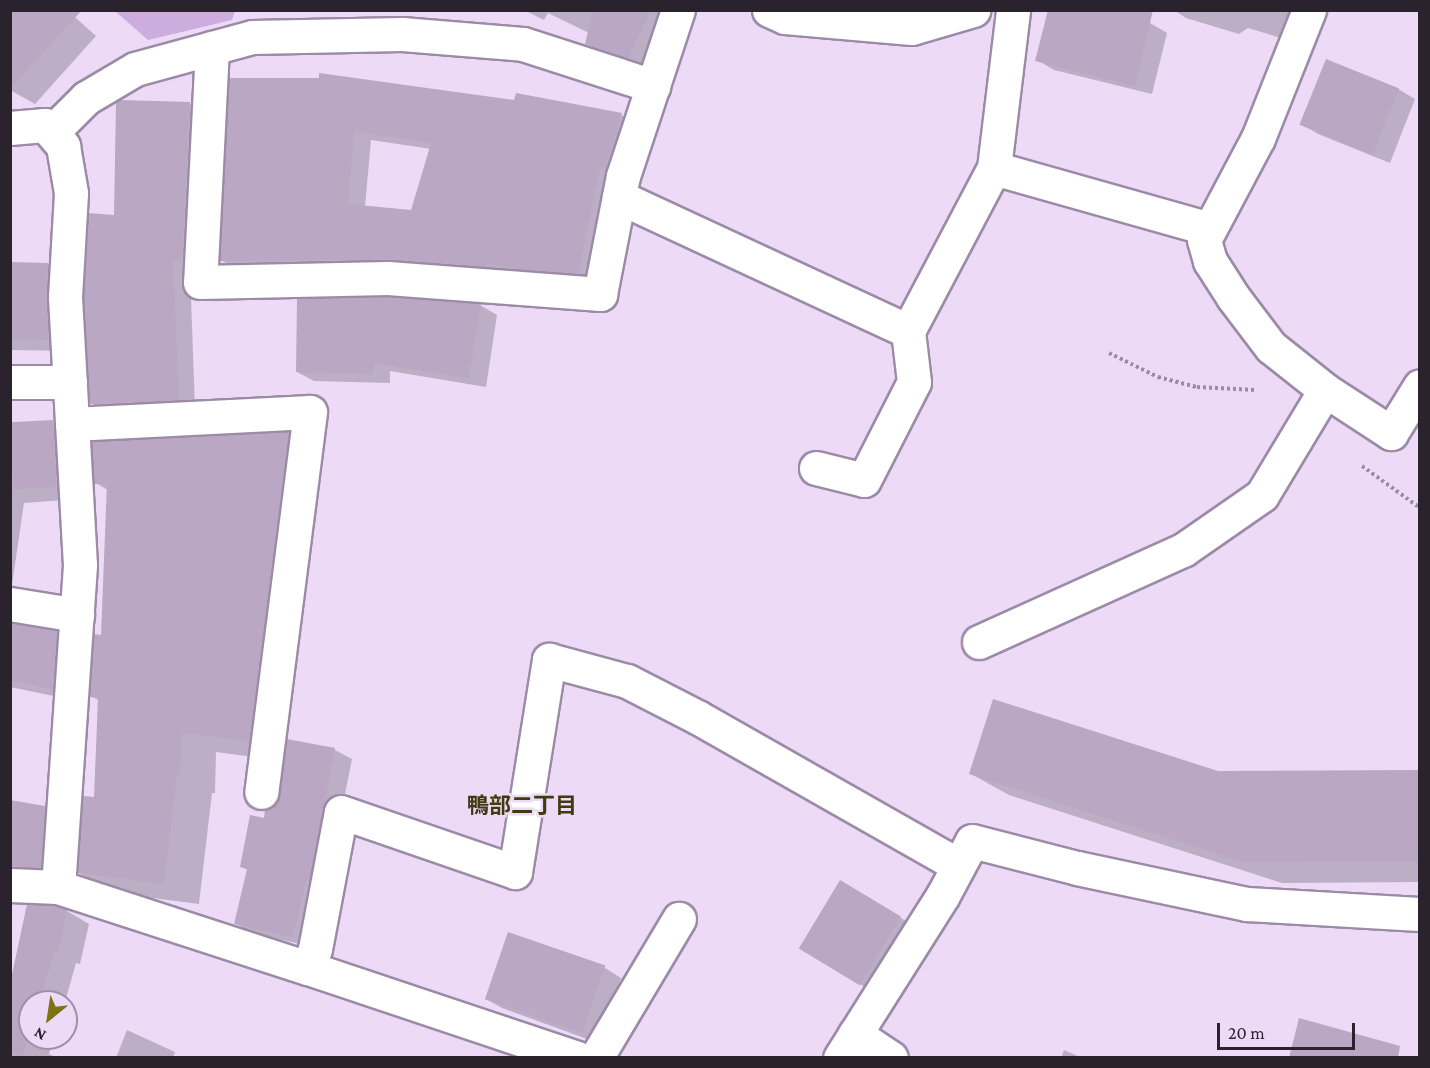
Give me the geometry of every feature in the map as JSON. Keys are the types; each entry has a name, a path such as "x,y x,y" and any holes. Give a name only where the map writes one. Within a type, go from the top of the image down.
{"street":[{"path":"212,48 200,282 388,278 600,294 623,176 678,10"},
{"path":"769,10 785,17 912,28 974,10"},
{"path":"816,468 864,480 914,382 908,331 994,168 1013,10"},
{"path":"1310,10 1258,138 1204,240 1210,261 1233,297 1271,347 1325,390 1391,433 1419,386"},
{"path":"52,132 86,98 135,69 212,48 256,24 523,44 653,86"},
{"path":"10,128 45,125 52,132 63,146 71,193 65,297 80,565 58,887"},
{"path":"994,168 1209,229"},
{"path":"619,197 908,331"},
{"path":"10,382 69,382"},
{"path":"979,642 1183,550 1262,495 1325,390"},
{"path":"72,424 310,412 261,792"},
{"path":"10,604 76,615"},
{"path":"308,968 315,949 341,812 515,872 549,660 627,681 699,718 958,865"},
{"path":"891,1058 848,1046 942,896 972,841 1077,868 1247,904 1419,914"},
{"path":"10,885 58,887 577,1058"},
{"path":"596,1058 679,919"}],"shaded area":[{"path":"115,11 235,11 232,20 148,40"}],"building":[{"path":"10,10 82,10 10,89"},
{"path":"593,10 651,10 628,58 585,44"},
{"path":"1048,10 1153,10 1135,86 1035,61"},
{"path":"1326,59 1399,89 1373,154 1299,125"},
{"path":"319,73 514,100 516,93 622,113 605,169 600,168 578,274 512,269 487,263 486,267 389,259 220,261 229,78 319,78","holes":["354,131 431,143 411,210 348,204"]},
{"path":"119,100 190,102 182,261 173,261 179,400 90,404 84,297 89,213 114,215 116,102"},
{"path":"10,262 48,263 46,298 49,340 10,339"},
{"path":"387,297 481,304 469,378 374,363 373,374 296,372 297,299"},
{"path":"53,420 57,487 14,489 10,422"},
{"path":"289,432 249,741 182,733 180,774 177,774 164,884 78,873 83,796 94,797 98,698 90,697 94,634 101,635 107,483 94,484 92,442"},
{"path":"10,623 57,631 53,689 10,680"},
{"path":"993,699 1218,771 1419,770 1419,861 1243,862 969,774"},
{"path":"287,739 335,748 309,881 306,880 293,937 234,924 247,869 240,867 250,815 264,818 265,810 276,803"},
{"path":"10,800 45,806 41,868 10,866"},
{"path":"840,880 901,917 860,985 799,949"},
{"path":"27,904 55,906 67,910 58,953 54,952 43,990 18,990 18,1050 25,1050 23,1056 10,1052 10,984"},
{"path":"508,932 605,966 582,1033 485,999"},
{"path":"1299,1018 1400,1046 1398,1058 1289,1058"}],"district":[{"name":"鴨部二丁目","path":"522,806"}]}
